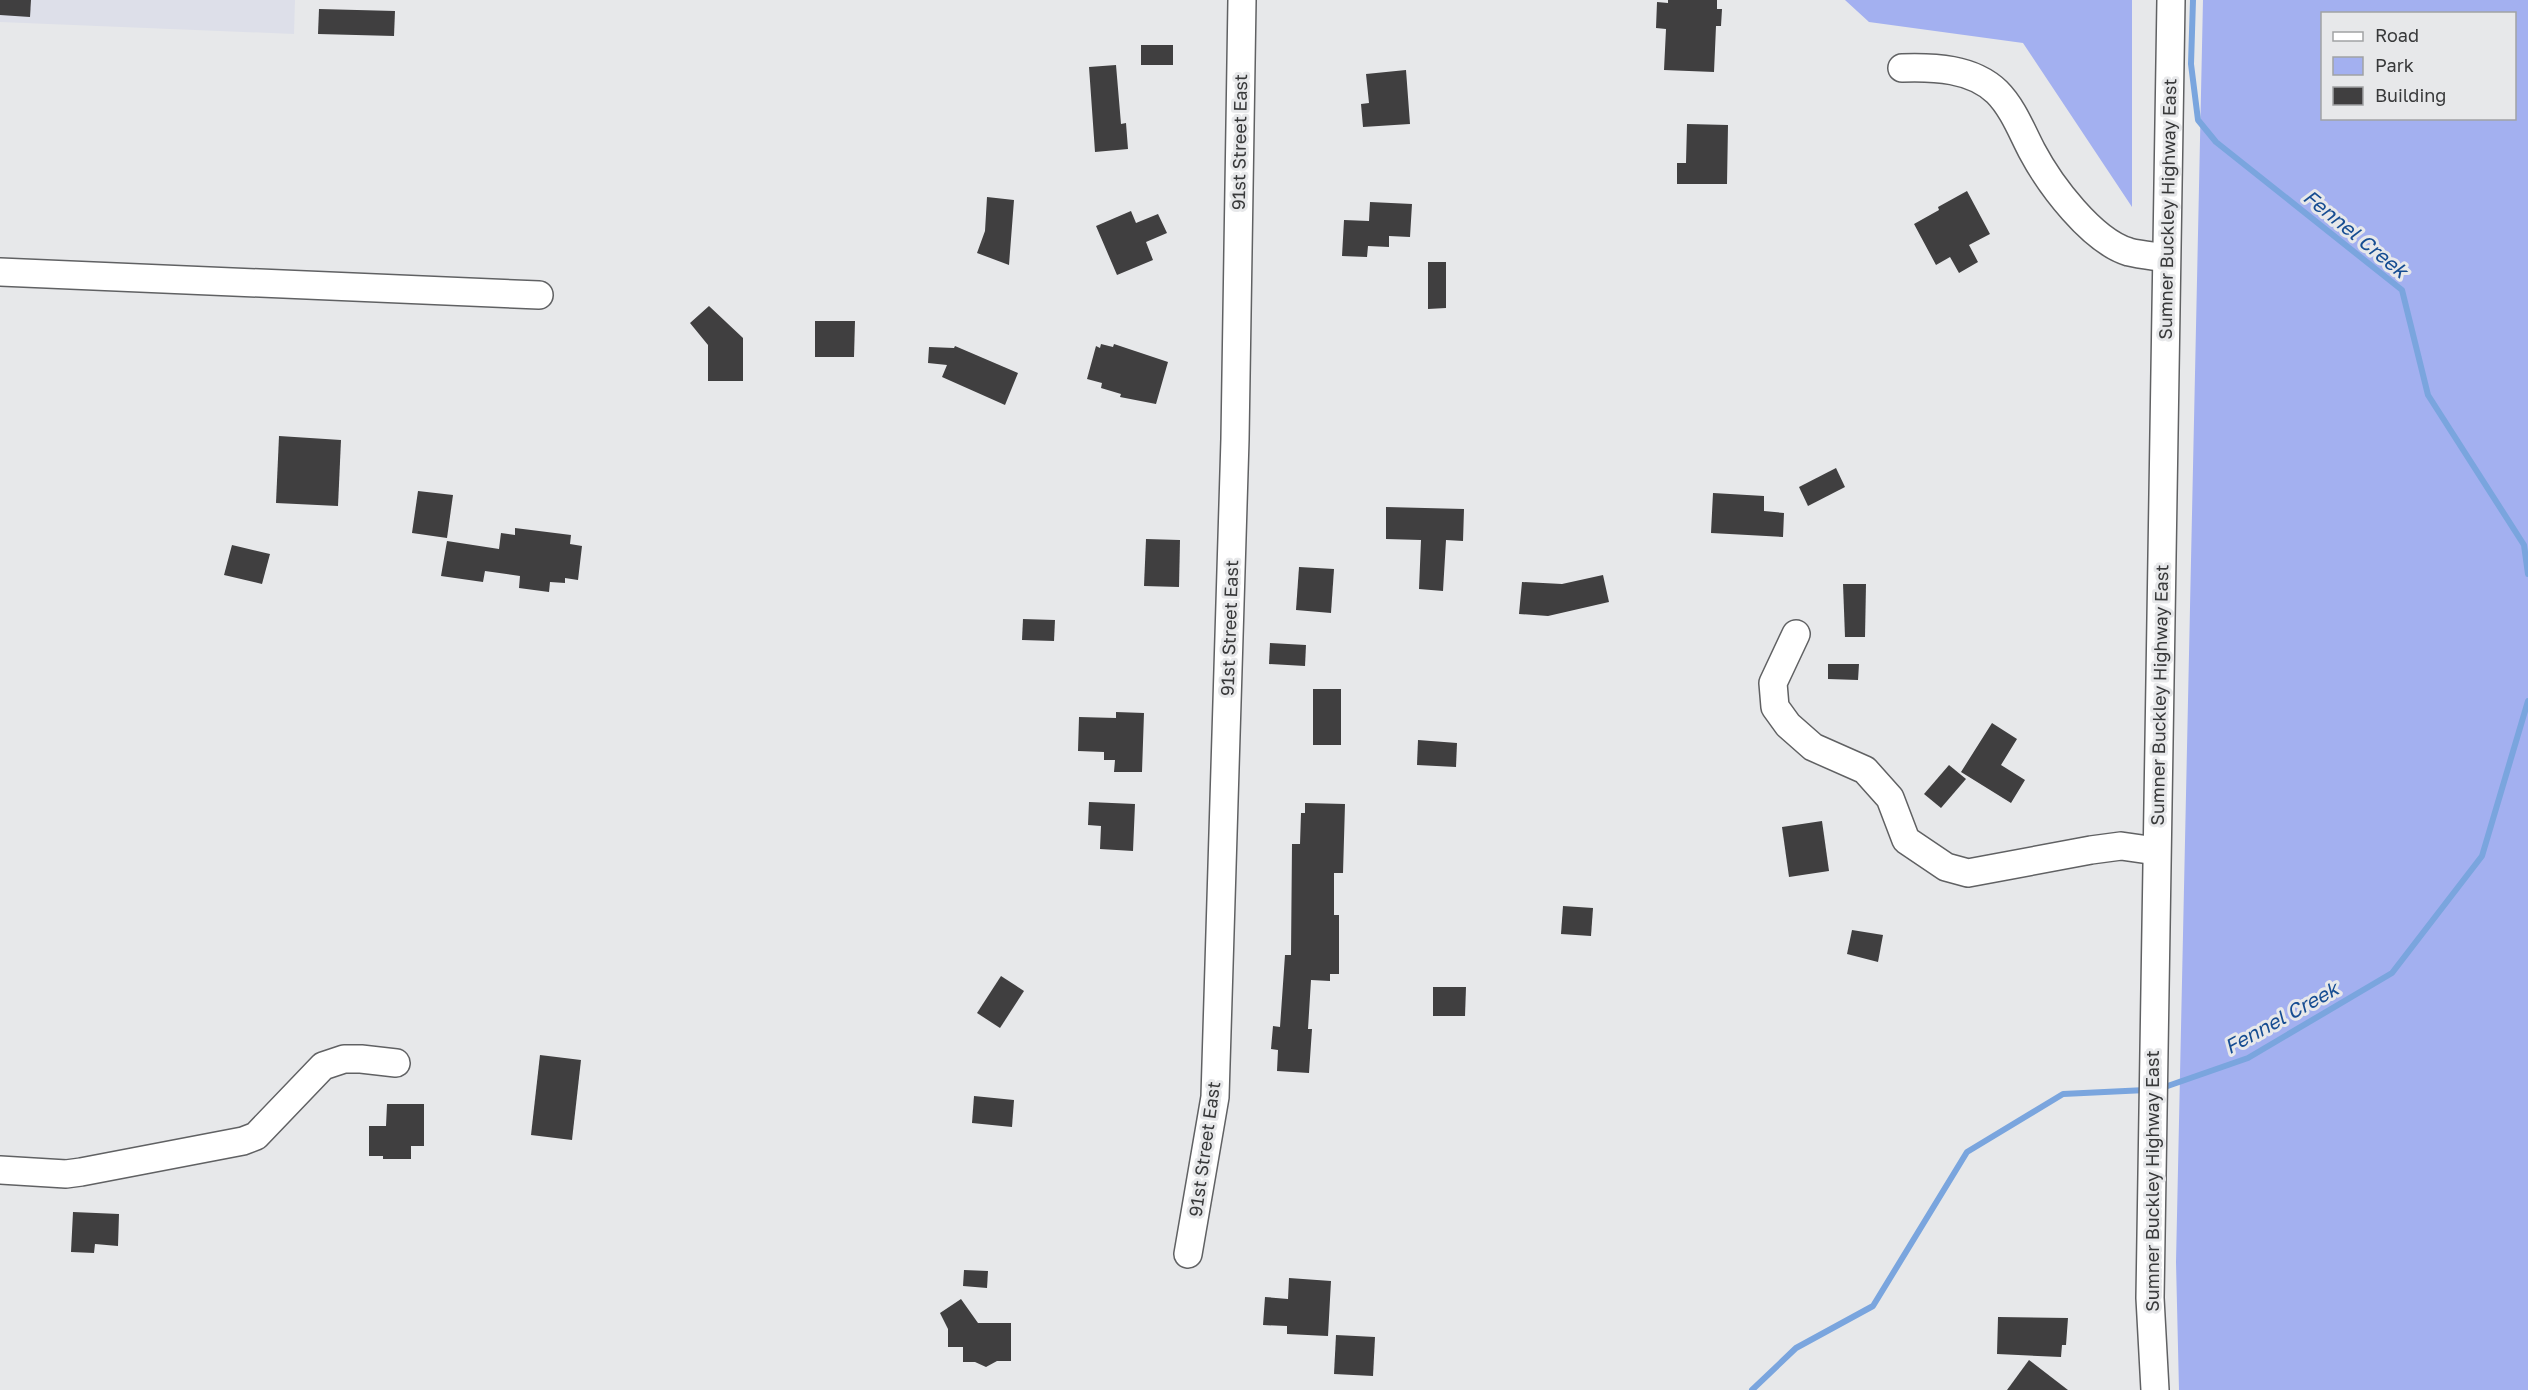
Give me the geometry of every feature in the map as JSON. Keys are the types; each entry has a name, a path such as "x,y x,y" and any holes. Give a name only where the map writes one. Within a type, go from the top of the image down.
{"street":[{"name":"91st Street East","path":"1188,1254 1215,1097 1235,439 1242,0"},
{"name":"Sumner Buckley Highway East","path":"2156,1390 2150,1298 2171,0"},
{"path":"1902,68 1939,68 1958,72 1979,80 1997,92 2013,114 2037,160 2056,188 2095,232 2127,251 2166,258"},
{"path":"0,272 539,295"},
{"path":"1796,634 1773,683 1775,707 1788,725 1813,747 1865,770 1890,798 1906,840 1946,867 1968,873 2121,846 2156,851"},
{"path":"0,1170 74,1173 243,1141 256,1136 323,1066 344,1059 396,1063"}],"shaded area":[{"path":"0,0 295,0 294,34 0,22"}],"green space":[{"path":"1845,0 2132,0 2132,207 2023,43 1869,22"},
{"path":"2203,0 2528,0 2528,1390 2179,1390 2176,1262"}],"building":[{"path":"0,0 31,0 30,17 0,15"},
{"path":"1668,0 1717,0 1717,9 1722,9 1721,26 1716,26 1714,72 1664,70 1666,29 1656,28 1657,2 1668,3"},
{"path":"319,9 395,11 394,36 318,34"},
{"path":"1141,45 1173,45 1173,65 1141,65"},
{"path":"1116,65 1121,124 1126,123 1128,149 1095,152 1089,67"},
{"path":"1406,70 1410,124 1363,127 1361,104 1369,103 1366,74"},
{"path":"1687,124 1728,125 1727,184 1677,184 1677,163 1686,163"},
{"path":"1967,191 1990,234 1969,245 1978,262 1959,273 1950,257 1936,265 1914,224"},
{"path":"987,197 1014,200 1009,265 977,253 985,231"},
{"path":"1370,202 1412,204 1410,237 1389,236 1389,247 1368,246 1367,257 1342,256 1344,220 1369,221"},
{"path":"1131,211 1136,223 1158,214 1167,233 1146,242 1153,260 1117,275 1096,226"},
{"path":"1428,262 1446,262 1446,308 1428,309"},
{"path":"709,306 743,338 743,381 708,381 708,345 690,323"},
{"path":"815,321 855,321 854,357 815,357"},
{"path":"1101,344 1113,347 1114,344 1168,362 1156,404 1120,397 1121,394 1101,388 1102,383 1087,379 1096,346 1100,348"},
{"path":"955,346 1018,373 1005,405 942,377 947,365 928,363 929,347 954,348"},
{"path":"279,436 341,440 338,506 276,503"},
{"path":"1836,468 1845,487 1808,506 1799,487"},
{"path":"418,491 453,495 447,538 412,533"},
{"path":"1713,493 1764,496 1764,511 1784,513 1783,537 1711,533"},
{"path":"1386,507 1464,509 1463,541 1446,540 1443,591 1419,589 1421,540 1386,539"},
{"path":"515,528 571,535 570,544 582,546 578,580 565,578 565,583 550,582 549,592 519,588 520,576 485,571 483,582 441,576 447,541 499,549 501,533 515,535"},
{"path":"1146,539 1180,540 1179,587 1144,586"},
{"path":"232,545 270,554 262,584 224,575"},
{"path":"1299,567 1334,569 1331,613 1296,610"},
{"path":"1603,575 1609,602 1548,616 1519,614 1522,582 1562,584"},
{"path":"1843,584 1866,584 1865,637 1845,637"},
{"path":"1023,619 1055,620 1054,641 1022,640"},
{"path":"1270,643 1306,645 1305,666 1269,664"},
{"path":"1828,664 1859,664 1858,680 1828,679"},
{"path":"1313,689 1341,689 1341,745 1313,745"},
{"path":"1116,712 1144,713 1142,772 1114,772 1115,760 1104,760 1104,752 1078,751 1079,717 1116,718"},
{"path":"1992,723 2017,739 2001,765 2025,780 2011,803 1961,772"},
{"path":"1418,740 1457,743 1456,767 1417,765"},
{"path":"1949,765 1966,779 1941,808 1924,794"},
{"path":"1089,802 1135,804 1133,851 1100,849 1101,826 1088,825"},
{"path":"1305,803 1345,804 1343,873 1334,873 1334,915 1339,915 1339,974 1330,974 1330,981 1311,980 1308,1029 1312,1029 1309,1073 1277,1071 1278,1050 1271,1049 1273,1026 1280,1027 1285,955 1291,955 1292,844 1300,844 1301,813 1305,813"},
{"path":"1822,821 1829,871 1789,877 1782,827"},
{"path":"1563,906 1593,908 1591,936 1561,934"},
{"path":"1852,930 1883,935 1878,962 1847,954"},
{"path":"1001,976 1024,991 1000,1028 977,1013"},
{"path":"1433,987 1466,987 1465,1016 1433,1016"},
{"path":"540,1055 581,1060 572,1140 531,1135"},
{"path":"974,1096 1014,1100 1012,1127 972,1123"},
{"path":"387,1104 424,1104 424,1146 411,1146 411,1159 383,1159 383,1156 369,1156 369,1126 386,1126"},
{"path":"73,1212 119,1214 118,1246 95,1244 94,1253 71,1252"},
{"path":"964,1270 988,1271 987,1288 963,1286"},
{"path":"1289,1278 1331,1281 1328,1336 1287,1334 1287,1326 1263,1325 1265,1297 1288,1299"},
{"path":"961,1299 978,1323 1011,1323 1011,1361 997,1361 986,1367 975,1362 963,1362 963,1347 948,1347 948,1329 940,1313"},
{"path":"1998,1317 2068,1318 2066,1345 2062,1345 2061,1357 1997,1354"},
{"path":"1336,1335 1375,1337 1373,1376 1334,1374"},
{"path":"2029,1360 2068,1390 2007,1390"}],"waterway":[{"name":"Fennel Creek","path":"2193,0 2191,64 2198,120 2216,142 2402,290 2428,395 2524,545 2528,574"},
{"name":"Fennel Creek","path":"2159,1089 2248,1058 2392,973 2482,856 2528,701"},
{"name":"Fennel Creek","path":"1752,1390 1796,1348 1873,1306 1967,1152 2063,1094 2146,1090"}]}
